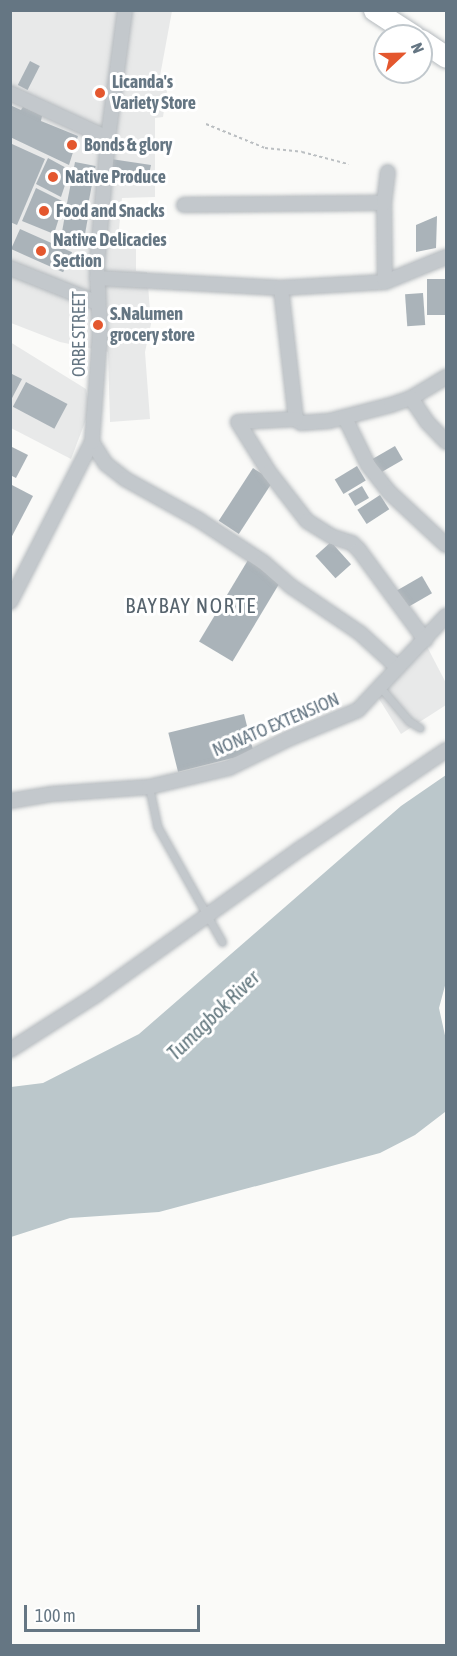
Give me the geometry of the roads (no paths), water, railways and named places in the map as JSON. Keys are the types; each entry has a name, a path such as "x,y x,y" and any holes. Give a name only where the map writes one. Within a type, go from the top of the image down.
{"main road":[{"path":"375,10 396,24"},
{"path":"433,48 447,57"}],"street":[{"name":"ORBE STREET","path":"10,602 92,442 100,334 97,278 108,138 125,10"},
{"path":"10,93 108,138"},
{"path":"386,282 384,203 388,172"},
{"path":"184,205 384,203"},
{"path":"97,278 281,288 386,282 447,257"},
{"path":"10,268 98,307"},
{"path":"281,288 296,419"},
{"path":"425,640 359,550 352,543 333,537 307,521 269,472 238,422 296,419 301,423 345,418 411,398 447,377"},
{"path":"411,398 427,423 447,442"},
{"path":"345,418 368,465 389,492 447,545"},
{"path":"92,442 106,464 125,479 199,520 263,562 292,587 360,633 397,668"},
{"name":"NONATO EXTENSION","path":"10,801 52,794 149,787 194,778 247,760 288,739 358,710 447,616"},
{"path":"10,1050 96,996 209,917 303,847 447,750"}],"lane":[{"path":"380,687 409,721 420,728"},
{"path":"149,787 157,826 222,942"}],"water":[{"name":"Tumagbok River","path":"446,775 446,982 439,1008 446,1040 445,1112 415,1135 380,1153 159,1212 70,1218 11,1237 11,1087 43,1083 139,1034 401,806"}],"place":[{"name":"Licanda's Variety Store","path":"100,93"},
{"name":"Bonds & glory","path":"72,145"},
{"name":"Native Produce","path":"53,177"},
{"name":"Food and Snacks","path":"44,211"},
{"name":"Native Delicacies Section","path":"41,251"},
{"name":"S.Nalumen grocery store","path":"98,325"}],"district":[{"name":"BAYBAY NORTE","path":"191,605"}]}
